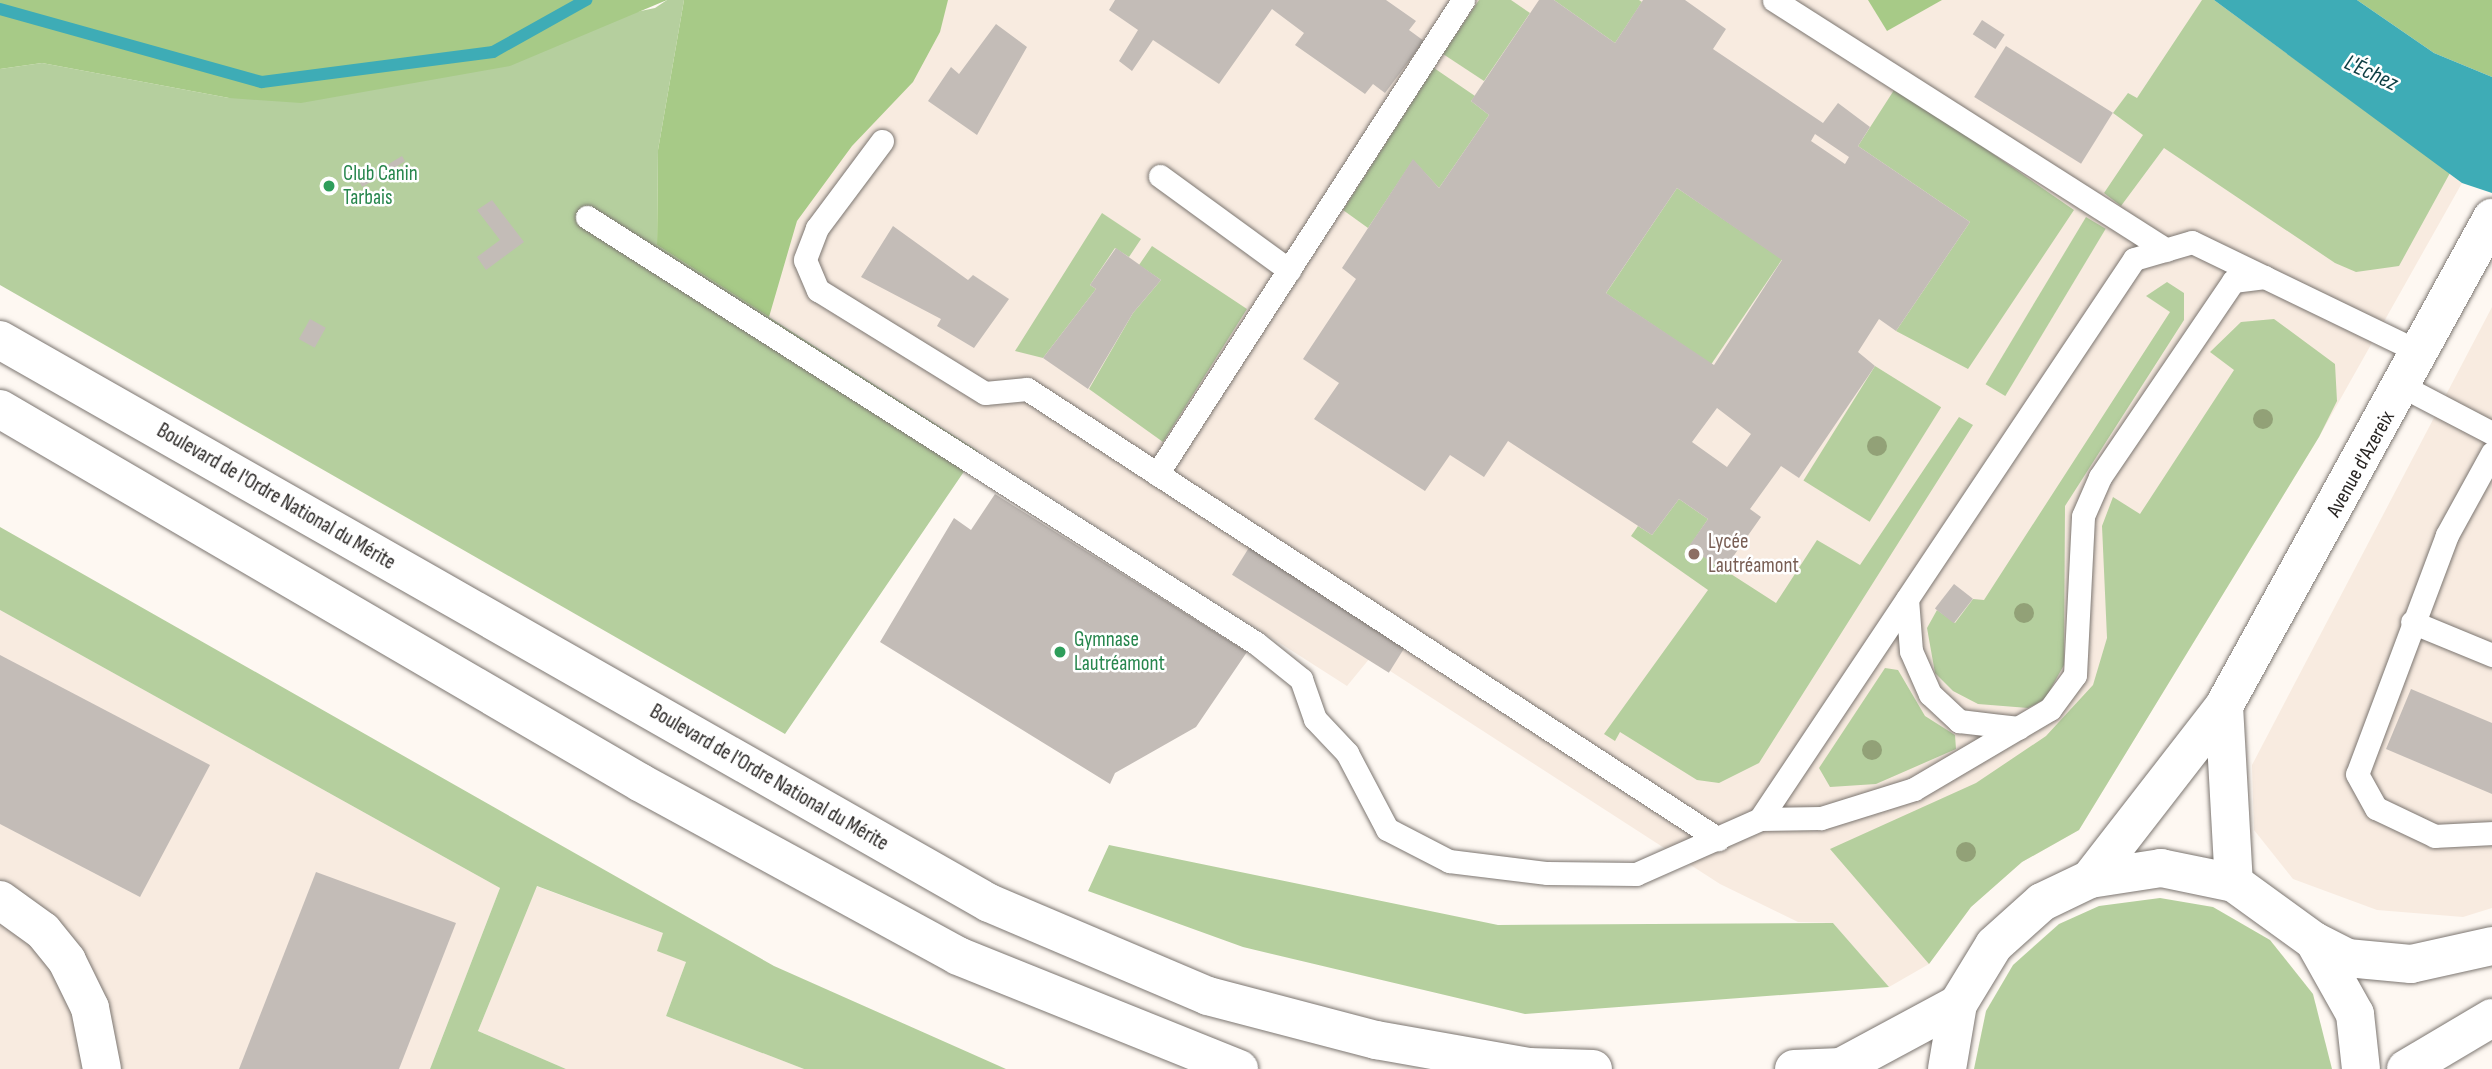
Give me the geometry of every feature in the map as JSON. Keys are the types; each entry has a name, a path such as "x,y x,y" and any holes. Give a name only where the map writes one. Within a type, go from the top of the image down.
{"main road":[{"name":"Avenue d'Azereix","path":"2090,879 2224,706 2404,387 2492,218"},
{"name":"Boulevard de l'Ordre National du Mérite","path":"0,340 989,903 1208,996 1376,1040 1529,1067 1593,1069"},
{"path":"0,409 641,783 958,957 1239,1069"},
{"path":"2224,706 2234,883"},
{"path":"1947,1069 1958,1004 1994,945 2042,902 2090,879 2161,868 2234,883 2314,941 2347,958 2411,964 2492,946"},
{"path":"0,900 43,932 67,961 90,1008 102,1069"},
{"path":"2314,941 2355,1014 2361,1069"},
{"path":"1794,1069 1841,1067 1958,1004"},
{"path":"2406,1069 2492,1018"}],"lane":[{"path":"1157,474 1463,0"},
{"path":"1774,0 2166,250"},
{"path":"882,141 817,228 805,260 818,290 985,393 1027,389 1718,839"},
{"path":"1160,176 1289,270"},
{"path":"587,218 1256,643 1301,679 1315,719 1347,753 1387,829 1449,862 1546,873 1636,874 1760,819 1821,818 1914,789 2050,709 2076,675 2082,516 2100,477 2233,281 2265,277"},
{"path":"1760,819 2134,259 2192,242 2422,353"},
{"path":"2404,387 2492,433"},
{"path":"2492,453 2447,535 2357,774 2376,808 2435,836 2492,833"},
{"path":"1907,598 1911,651 1930,694 1959,722 2019,728"},
{"path":"2412,622 2492,655"}],"shaded area":[{"name":"Lycée Lautréamont","path":"684,0 2214,0 2462,183 2319,437 2079,830 2022,862 1971,907 1929,964 1889,987 1833,923 1798,922 1720,884 1370,658 1347,686 657,245"},
{"path":"2492,307 2492,908 2463,917 2377,910 2293,879 2254,830 2252,765"},
{"path":"0,610 500,888 430,1069 0,1069"},
{"path":"536,886 663,933 686,962 666,1016 804,1069 566,1069 478,1031"}],"green space":[{"path":"0,0 667,0 510,66 301,103 229,98 42,63 0,69"},
{"path":"667,0 684,0 658,150 657,245 978,451 785,734 0,285 0,69 42,63 229,98 655,8"},
{"path":"684,0 948,0 940,32 913,82 852,146 797,221 769,317 657,245 658,150"},
{"path":"1479,0 1511,0 1530,13 1484,81 1443,54"},
{"path":"1554,0 1639,0 1642,2 1615,43"},
{"path":"1868,0 1942,0 1887,31"},
{"path":"2202,0 2214,0 2450,173 2399,266 2356,272 2335,263 2164,148 2121,206 2104,193 2143,135 2113,113 2128,93 2137,98"},
{"path":"2357,0 2492,0 2492,77 2434,53"},
{"path":"1434,68 1475,96 1471,101 1489,115 1439,188 1413,160 1368,228 1343,210"},
{"path":"1896,87 2074,210 1968,369 1896,331 1970,222 1858,146"},
{"path":"1677,188 1782,259 1711,364 1606,293"},
{"path":"1102,213 1141,239 1129,257 1115,248 1090,285 1096,289 1043,358 1015,351"},
{"path":"2086,217 2106,229 2005,396 1986,384"},
{"path":"1152,246 1247,309 1163,442 1089,389 1133,313 1161,280 1139,265"},
{"path":"2167,282 2184,293 2184,320 2065,506 2064,665 2045,699 2028,708 1978,704 1953,691 1935,673 1927,628 1937,610 1955,623 1973,599 1984,600 2170,312 2146,296"},
{"path":"2274,319 2335,364 2337,401 2319,437 2079,830 2022,862 1971,907 1929,964 1830,849 1976,783 2046,736 2093,685 2107,638 2102,526 2113,497 2140,514 2234,370 2210,352 2241,322"},
{"path":"1875,366 1941,407 1870,522 1803,480"},
{"path":"1959,417 1973,425 1759,763 1719,783 1697,780 1620,732 1615,741 1604,734 1708,590 1631,536 1638,526 1652,535 1679,499 1708,519 1689,547 1776,603 1817,540 1860,565"},
{"path":"0,527 774,966 1006,1069 804,1069 666,1016 686,962 657,951 663,933 537,886 478,1031 566,1069 430,1069 500,888 0,610"},
{"path":"1885,668 1898,670 1925,716 1955,735 1956,749 1876,784 1830,787 1819,768"},
{"path":"1109,845 1498,925 1833,923 1889,987 1525,1014 1243,947 1088,891"},
{"path":"2160,898 2213,907 2270,940 2313,994 2332,1069 1974,1069 1986,1011 2013,965 2059,924 2099,906"}],"water":[{"name":"L'Échez","path":"2214,0 2357,0 2434,53 2492,77 2492,193 2462,183"}],"building":[{"path":"1115,0 1386,0 1416,21 1409,30 1424,41 1385,93 1373,84 1365,94 1295,45 1304,33 1272,9 1219,84 1153,40 1132,71 1119,61 1138,30 1109,10"},
{"path":"1539,0 1554,0 1615,43 1643,0 1685,0 1726,29 1713,49 1823,123 1838,103 1870,127 1858,146 1970,222 1896,331 1879,319 1858,352 1875,366 1799,478 1781,466 1750,509 1761,517 1723,571 1689,546 1708,519 1679,499 1652,535 1508,441 1484,477 1450,455 1425,491 1314,419 1339,383 1303,359 1356,279 1342,268 1413,159 1439,188 1489,115 1471,101","holes":["1815,134 1849,157 1845,164 1811,141","1677,188 1782,260 1714,365 1606,293","1717,408 1751,434 1727,467 1692,442"]},
{"path":"1982,20 2005,35 1995,49 1973,34"},
{"path":"996,24 1027,47 977,135 928,101 951,67 959,74"},
{"path":"2006,46 2113,113 2081,164 1974,97"},
{"path":"402,156 405,161 362,187 359,182"},
{"path":"492,200 524,242 486,270 477,257 500,240 477,210"},
{"path":"893,226 968,280 973,275 1009,299 974,348 937,326 941,319 861,277"},
{"path":"1116,248 1161,280 1133,313 1088,389 1043,358 1096,289 1090,285"},
{"path":"310,319 326,328 315,348 299,339"},
{"name":"Gymnase Lautréamont","path":"995,494 1247,652 1196,727 1115,773 1110,784 880,642 954,518 971,530"},
{"path":"1250,546 1407,644 1389,673 1232,575"},
{"path":"1954,584 1973,599 1954,623 1935,608"},
{"path":"0,655 210,765 140,897 0,824"},
{"path":"2411,689 2492,723 2492,794 2386,749"},
{"path":"316,872 456,923 399,1069 239,1069"}],"waterway":[{"path":"0,9 262,82 493,52 586,0"}],"place":[{"name":"Club Canin Tarbais","path":"329,186"},
{"name":"Lycée Lautréamont","path":"1694,554"},
{"name":"Gymnase Lautréamont","path":"1060,652"}]}
